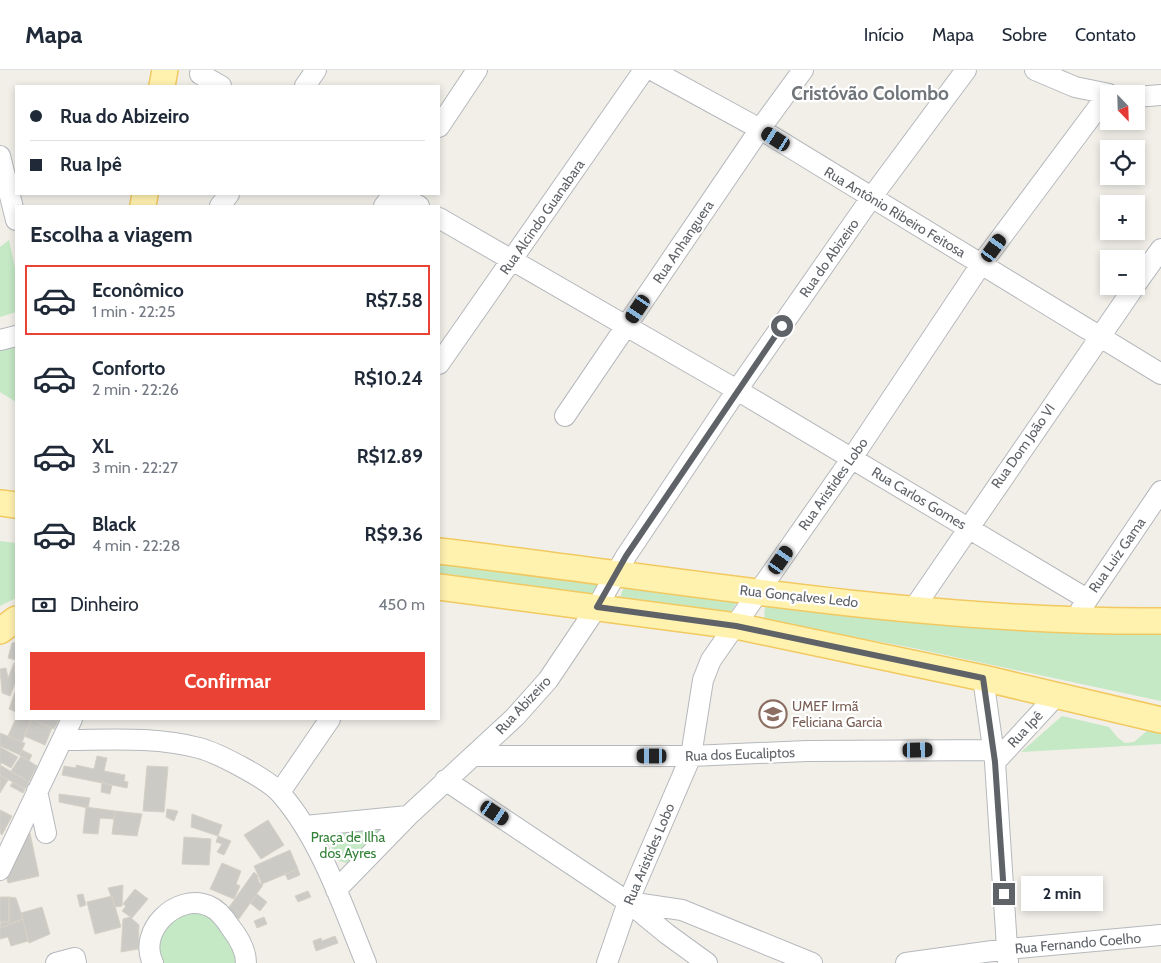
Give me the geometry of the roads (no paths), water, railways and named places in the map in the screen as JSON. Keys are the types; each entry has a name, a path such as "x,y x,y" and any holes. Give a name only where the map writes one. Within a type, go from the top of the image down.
{"main road":[{"path":"162,85 165,70"},
{"path":"0,503 15,505"},
{"name":"Rua Gonçalves Ledo","path":"440,552 568,566 760,593 914,608 1080,610 1161,620"},
{"path":"440,587 736,626 983,678 1161,720"},
{"path":"0,631 15,621"},
{"path":"0,631 15,625"}],"street":[{"path":"306,85 316,70"},
{"path":"440,126 477,70"},
{"name":"Rua Alcindo Guanabara","path":"440,363 644,70"},
{"name":"Rua Antônio Ribeiro Feitosa","path":"652,70 760,129 1161,374"},
{"name":"Rua Anhanguera","path":"565,416 760,129 803,70"},
{"name":"Rua do Abizeiro","path":"615,574 738,390 871,198 966,70"},
{"path":"1035,70 1075,87 1100,92"},
{"path":"200,74 219,85"},
{"name":"Rua Aristides Lobo","path":"607,963 628,902 691,756 703,680 711,660 760,593 982,263 1100,105"},
{"path":"0,156 15,216"},
{"path":"385,205 394,195"},
{"path":"397,195 417,205"},
{"name":"Rua Carlos Gomes","path":"440,219 738,390 967,528 1080,610"},
{"name":"Rua Dom João VI","path":"1145,271 1161,249"},
{"name":"Rua Dom João VI","path":"914,608 1128,295"},
{"path":"0,340 15,336"},
{"name":"Rua Luiz Gama","path":"1080,610 1161,491"},
{"name":"Rua Abizeiro","path":"336,890 408,816 515,717 548,680 597,607 615,574"},
{"name":"Rua Ipê","path":"983,678 997,754 1008,956"},
{"name":"Rua Ipê","path":"997,754 1056,696"},
{"path":"0,870 36,791 72,720"},
{"path":"280,792 329,720"},
{"path":"62,740 151,741 199,748 236,764 280,792 305,826 336,890 366,963"},
{"name":"Rua dos Eucaliptos","path":"474,756 691,756 807,751 997,754"},
{"path":"446,780 628,902 707,963"},
{"path":"36,791 46,833"},
{"path":"305,826 408,816"},
{"path":"628,902 682,910 812,963"},
{"path":"153,963 149,944 156,926 176,908 195,904 209,906 226,920 240,943 246,963"},
{"name":"Rua Fernando Coelho","path":"906,963 1008,956 1161,936"},
{"path":"56,963 76,961"}],"place":[{"name":"UMEF Irmã Feliciana Garcia","path":"773,714"}],"district":[{"name":"Cristóvão Colombo","path":"870,93"}],"park label":[{"name":"Praça de Ilha dos Ayres","path":"348,846"}]}
